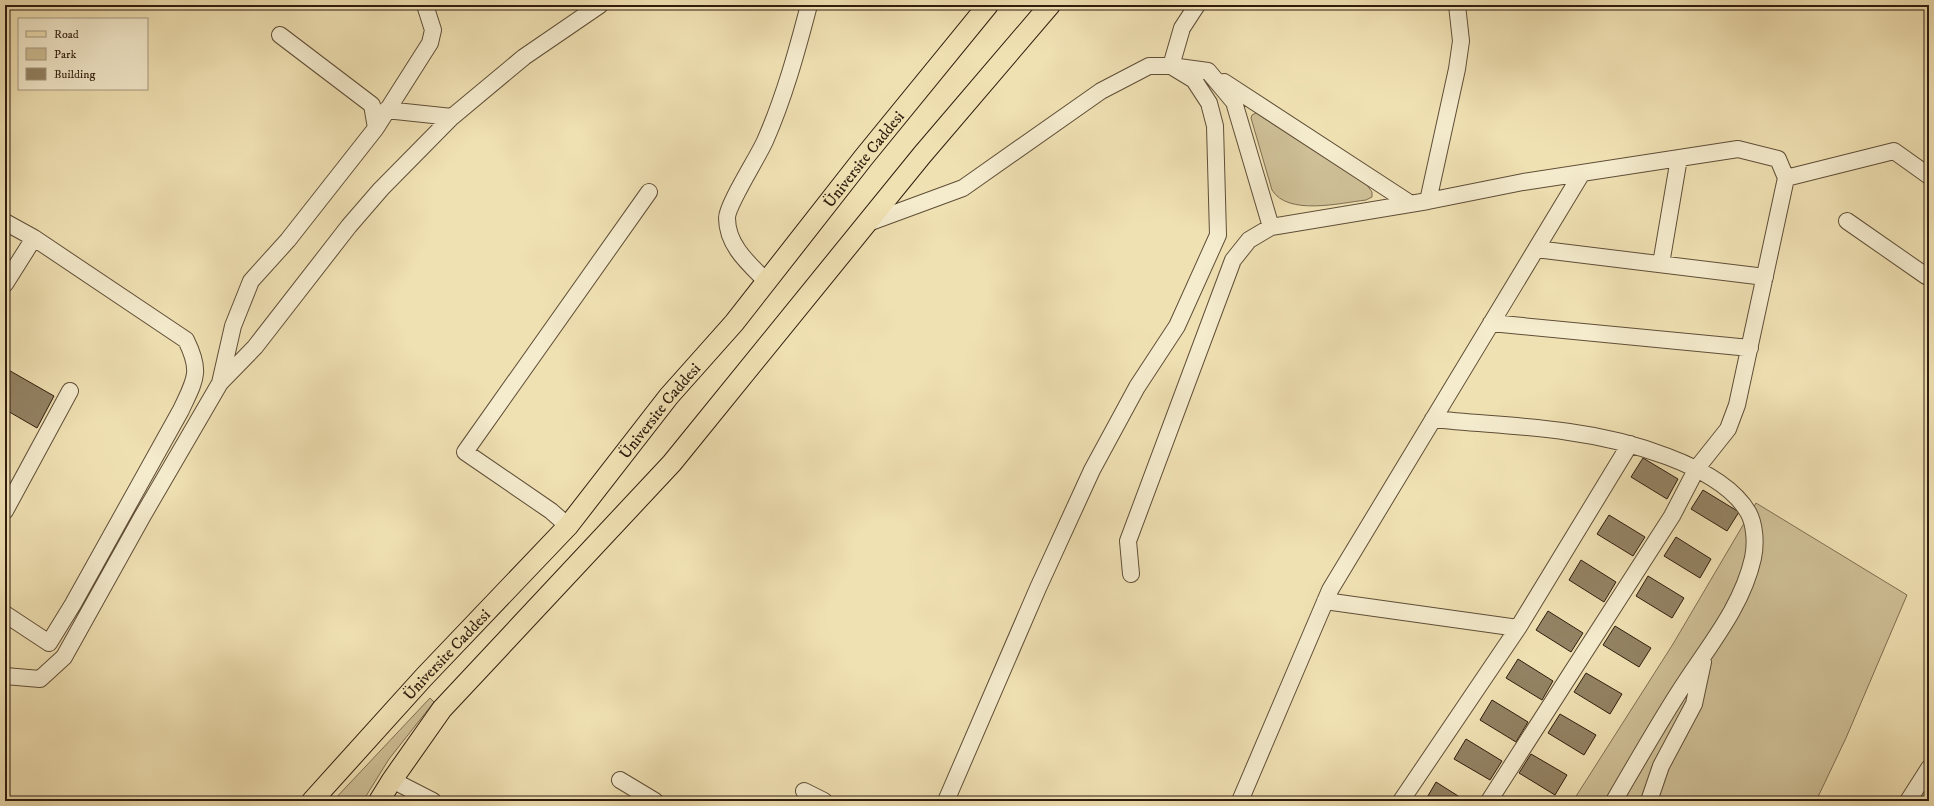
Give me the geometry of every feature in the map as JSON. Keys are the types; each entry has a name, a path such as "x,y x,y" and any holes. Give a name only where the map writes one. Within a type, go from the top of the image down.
{"main road":[{"name":"Üniversite Caddesi","path":"312,801 419,683 568,526 669,396 734,323 864,157 988,5"},
{"path":"379,801 392,780 442,710 672,463 724,397 868,223 922,155 1050,5"}],"street":[{"path":"220,383 232,326 251,281 288,240 376,128 386,110 414,70 430,43 433,30 425,5"},
{"path":"5,676 40,679 64,658 142,517 220,383 255,347 349,226 381,189 452,118 524,57 600,5"},
{"path":"766,281 737,252 729,231 727,217 765,141 796,59 809,5"},
{"path":"1171,66 1182,28 1197,5"},
{"path":"1428,201 1457,69 1461,41 1457,5"},
{"path":"280,35 372,105 376,128"},
{"path":"868,223 963,188 1101,91 1149,66 1171,66 1208,71 1411,204"},
{"path":"946,801 1038,588 1092,470 1137,387 1177,326 1218,235 1215,126 1209,103 1194,80 1171,66"},
{"path":"1208,71 1234,102 1271,227"},
{"path":"386,110 452,118"},
{"path":"1131,574 1128,541 1233,260 1248,240 1271,227 1428,201 1523,182 1679,158 1738,149 1778,159 1786,178 1737,405 1728,429 1697,468 1672,516 1489,801"},
{"path":"1786,178 1894,151 1929,176"},
{"path":"1661,264 1679,158"},
{"path":"1240,801 1330,590 1582,173"},
{"path":"568,526 551,511 465,452 649,192"},
{"path":"1847,221 1926,276 1929,271"},
{"path":"5,222 34,238 186,340 194,356 196,378 178,417 73,604 49,643 5,614"},
{"path":"5,284 34,238"},
{"path":"1536,249 1765,277"},
{"path":"1491,323 1750,348"},
{"path":"5,511 70,391"},
{"path":"1433,420 1569,432 1630,444 1697,468 1734,495 1748,512 1754,534 1753,557 1739,596 1705,653 1679,692 1614,801"},
{"path":"1401,801 1518,628 1630,444"},
{"path":"1325,601 1518,628"},
{"path":"1649,801 1661,766 1694,704 1705,653"},
{"path":"1908,801 1927,775"},
{"path":"392,780 433,801"},
{"path":"620,780 655,801"},
{"path":"804,791 824,801"}],"green space":[{"path":"1256,113 1367,185 1372,192 1372,197 1366,200 1315,206 1290,203 1280,198 1272,190 1251,118 1252,115"},
{"path":"1756,503 1907,595 1846,738 1816,801 1573,801 1673,644"},
{"path":"430,698 434,702 389,759 363,801 333,801"}],"building":[{"path":"5,368 54,396 37,428 6,410 5,412"},
{"path":"1643,458 1678,479 1667,499 1631,477"},
{"path":"1703,490 1739,512 1727,531 1691,509"},
{"path":"1609,515 1645,537 1633,556 1597,534"},
{"path":"1676,537 1711,559 1700,578 1664,556"},
{"path":"1581,560 1616,582 1604,602 1569,580"},
{"path":"1648,576 1684,598 1672,618 1636,596"},
{"path":"1548,611 1583,633 1571,652 1536,630"},
{"path":"1615,626 1651,648 1639,667 1603,645"},
{"path":"1518,659 1553,681 1542,700 1506,678"},
{"path":"1586,673 1622,694 1610,714 1574,692"},
{"path":"1492,700 1528,722 1516,742 1480,720"},
{"path":"1560,714 1596,735 1584,755 1548,733"},
{"path":"1466,739 1502,761 1490,780 1454,759"},
{"path":"1531,754 1567,775 1555,795 1519,773"},
{"path":"1436,782 1466,801 1425,801"}]}
